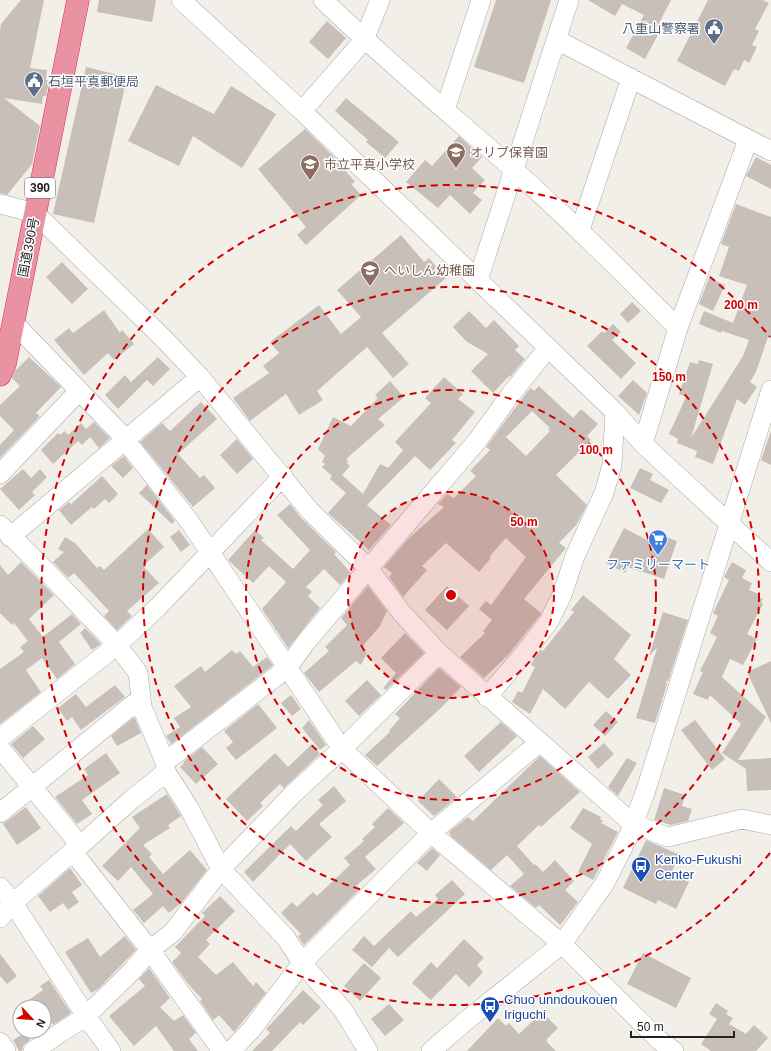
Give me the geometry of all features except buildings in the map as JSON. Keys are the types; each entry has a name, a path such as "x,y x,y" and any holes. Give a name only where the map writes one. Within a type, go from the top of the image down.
{"highway":[{"name":"国道390号","path":"0,375 5,364 78,0"}],"street":[{"path":"323,0 364,40 514,170 580,230 678,328"},
{"path":"302,111 364,40 380,0"},
{"path":"445,110 481,0"},
{"path":"478,280 569,0"},
{"path":"184,1 302,111 615,412 643,444 771,562"},
{"path":"557,40 771,152"},
{"path":"580,230 631,78"},
{"path":"643,444 678,328 748,140"},
{"path":"0,204 35,213 200,377 283,476 310,511 368,568 401,612 439,653 487,697 633,824 668,837 742,819 771,825"},
{"path":"13,322 125,439 189,521 342,749 431,833 562,944 660,1041 674,1051"},
{"path":"0,918 14,903 132,800 166,767 287,668 306,642 476,441 548,348"},
{"path":"200,377 125,439 5,531 48,573 117,645 138,673 142,707 166,767 221,869 286,938 302,963 344,1010 368,1051"},
{"path":"431,1051 467,1020 562,944 605,883 633,824 648,786 771,390"},
{"path":"0,474 79,391"},
{"path":"487,697 528,649 549,620 562,596 575,556 604,494 612,465 615,412"},
{"path":"0,738 117,645 157,608 283,476"},
{"path":"33,1051 86,1016 132,971 150,950 173,932 221,869 293,794 342,749 439,653"},
{"path":"0,813 141,698"},
{"path":"231,1051 255,1024 302,963 431,833 540,742"},
{"path":"0,748 32,787 222,1051"},
{"path":"0,887 14,903 86,1016 111,1051"},
{"path":"0,1042 6,1051"}],"place":[{"name":"八重山警察署","path":"714,45"},
{"name":"石垣平真郵便局","path":"34,98"},
{"name":"オリブ保育園","path":"456,169"},
{"name":"市立平真小学校","path":"310,181"},
{"name":"へいしん幼稚園","path":"370,287"},
{"name":"ファミリーマート","path":"658,556"},
{"name":"Kenko-Fukushi Center","path":"641,883"},
{"name":"Chuo unndoukouen Iriguchi","path":"490,1023"}]}
